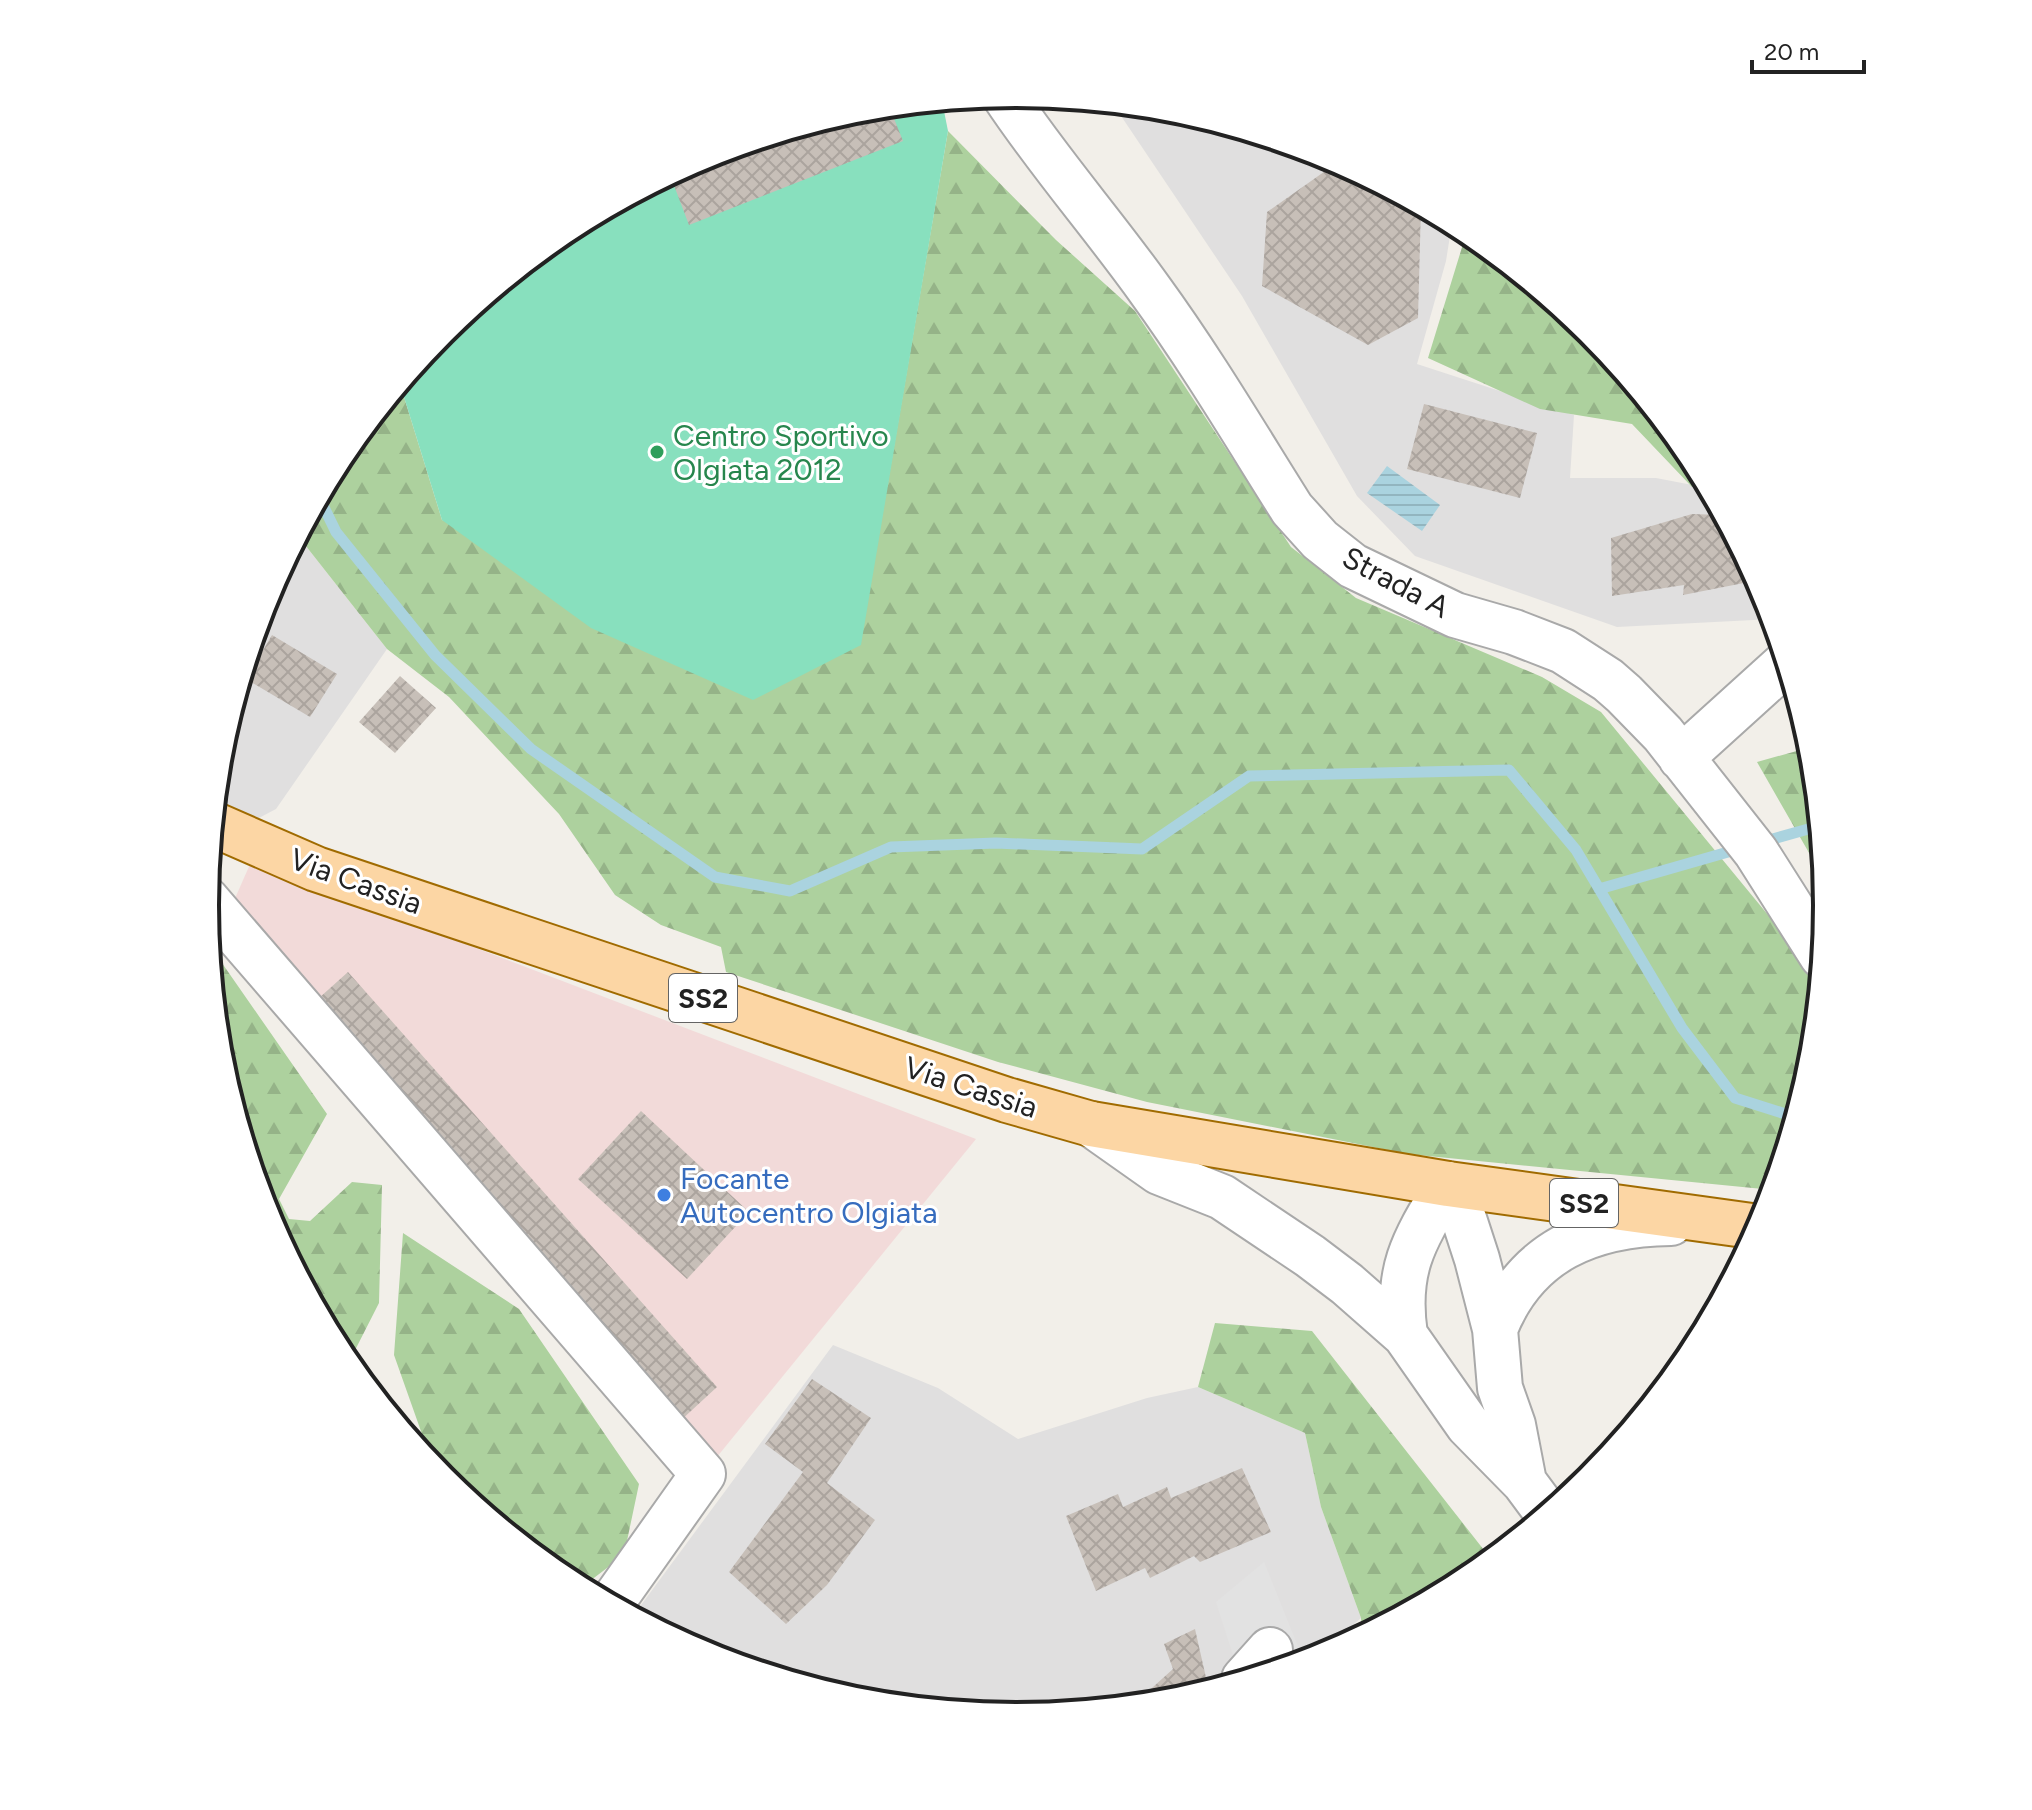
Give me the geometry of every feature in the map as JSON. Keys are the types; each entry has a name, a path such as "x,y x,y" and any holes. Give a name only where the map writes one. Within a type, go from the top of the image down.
{"main road":[{"name":"Via Cassia","path":"223,829 316,869 1007,1100 1091,1124 1448,1184 1740,1224"}],"street":[{"name":"Strada A","path":"1013,108 1152,292 1292,509 1320,540 1353,566 1455,615 1514,632 1563,651 1608,680 1640,708 1749,843 1812,940"},
{"path":"1681,758 1778,671"},
{"path":"219,914 703,1474 617,1595"},
{"path":"1091,1124 1159,1172 1222,1197 1347,1284 1405,1335 1468,1425 1536,1498"},
{"path":"1405,1335 1400,1306 1402,1281 1418,1234 1448,1184"},
{"path":"1448,1184 1471,1238 1495,1329 1500,1388 1536,1498"},
{"path":"1495,1329 1511,1296 1541,1262 1586,1235 1649,1223 1740,1224"}],"shaded area":[{"path":"1120,115 1171,123 1272,150 1369,190 1450,237 1417,364 1574,415 1570,478 1656,478 1693,485 1731,552 1760,620 1617,627 1415,556 1357,496 1242,296"},
{"path":"305,545 387,649 276,809 257,819 226,804 234,750 261,649"},
{"path":"251,862 976,1139 712,1463 229,912"},
{"path":"833,1345 938,1388 1018,1439 1147,1398 1198,1387 1305,1433 1321,1507 1361,1618 1349,1629 1321,1641 1222,1675 1120,1695 1016,1702 912,1695 810,1675 711,1641 639,1607"},
{"path":"1264,1562 1299,1649 1238,1670 1216,1602"}],"green space":[{"name":"Centro Sportivo Olgiata 2012","path":"944,112 948,131 861,645 753,700 591,628 442,520 404,396 452,341 531,273 573,242 618,215 663,190 711,169 810,135 861,123"},
{"path":"948,131 1056,240 1135,311 1291,547 1356,598 1542,677 1601,712 1810,966 1798,1060 1786,1111 1760,1189 1408,1154 1147,1102 998,1062 726,972 721,947 661,925 615,895 559,814 449,697 387,649 305,545 353,462 404,396 442,520 860,645"},
{"path":"1463,245 1501,273 1580,341 1648,420 1693,486 1632,424 1540,409 1428,358"},
{"path":"1798,751 1811,857 1757,762"},
{"path":"222,962 327,1114 279,1199 289,1219 310,1221 352,1182 382,1185 379,1303 355,1351 301,1258 261,1161 234,1060"},
{"path":"403,1233 519,1309 639,1484 624,1555 592,1580 531,1537 491,1504 452,1469 423,1437 394,1355"},
{"path":"1215,1323 1312,1331 1484,1550 1459,1568 1361,1623 1321,1507 1305,1433 1198,1387"}],"water":[{"path":"1387,466 1440,505 1422,531 1367,493"}],"building":[{"path":"894,118 903,141 689,225 674,185 760,150 810,135"},
{"path":"1325,171 1369,190 1421,219 1418,318 1368,345 1262,286 1267,212"},
{"path":"1424,404 1537,433 1520,498 1407,469"},
{"path":"1692,514 1710,515 1745,583 1683,595 1684,585 1612,596 1611,538"},
{"path":"272,635 337,674 310,717 251,682 258,658"},
{"path":"400,676 436,708 395,753 359,722"},
{"path":"348,972 717,1387 679,1422 309,1007"},
{"name":"Focante Autocentro Olgiata","path":"641,1111 749,1212 687,1279 578,1179"},
{"path":"812,1379 871,1418 827,1483 875,1520 827,1585 786,1624 729,1572 803,1472 765,1444"},
{"path":"1242,1468 1271,1532 1200,1562 1194,1556 1150,1578 1145,1568 1096,1591 1066,1516 1118,1494 1123,1507 1167,1487 1171,1498"},
{"path":"1195,1629 1206,1679 1149,1690 1173,1669 1164,1644"}],"waterway":[{"path":"325,509 336,532 435,655 531,749 715,877 790,891 891,847 996,843 1142,849 1249,776 1509,770 1576,850 1682,1028 1735,1098 1785,1114"},
{"path":"1762,842 1809,829"},
{"path":"1599,889 1742,848"}],"place":[{"name":"Centro Sportivo Olgiata 2012","path":"657,452"},
{"name":"Focante Autocentro Olgiata","path":"664,1195"}]}
